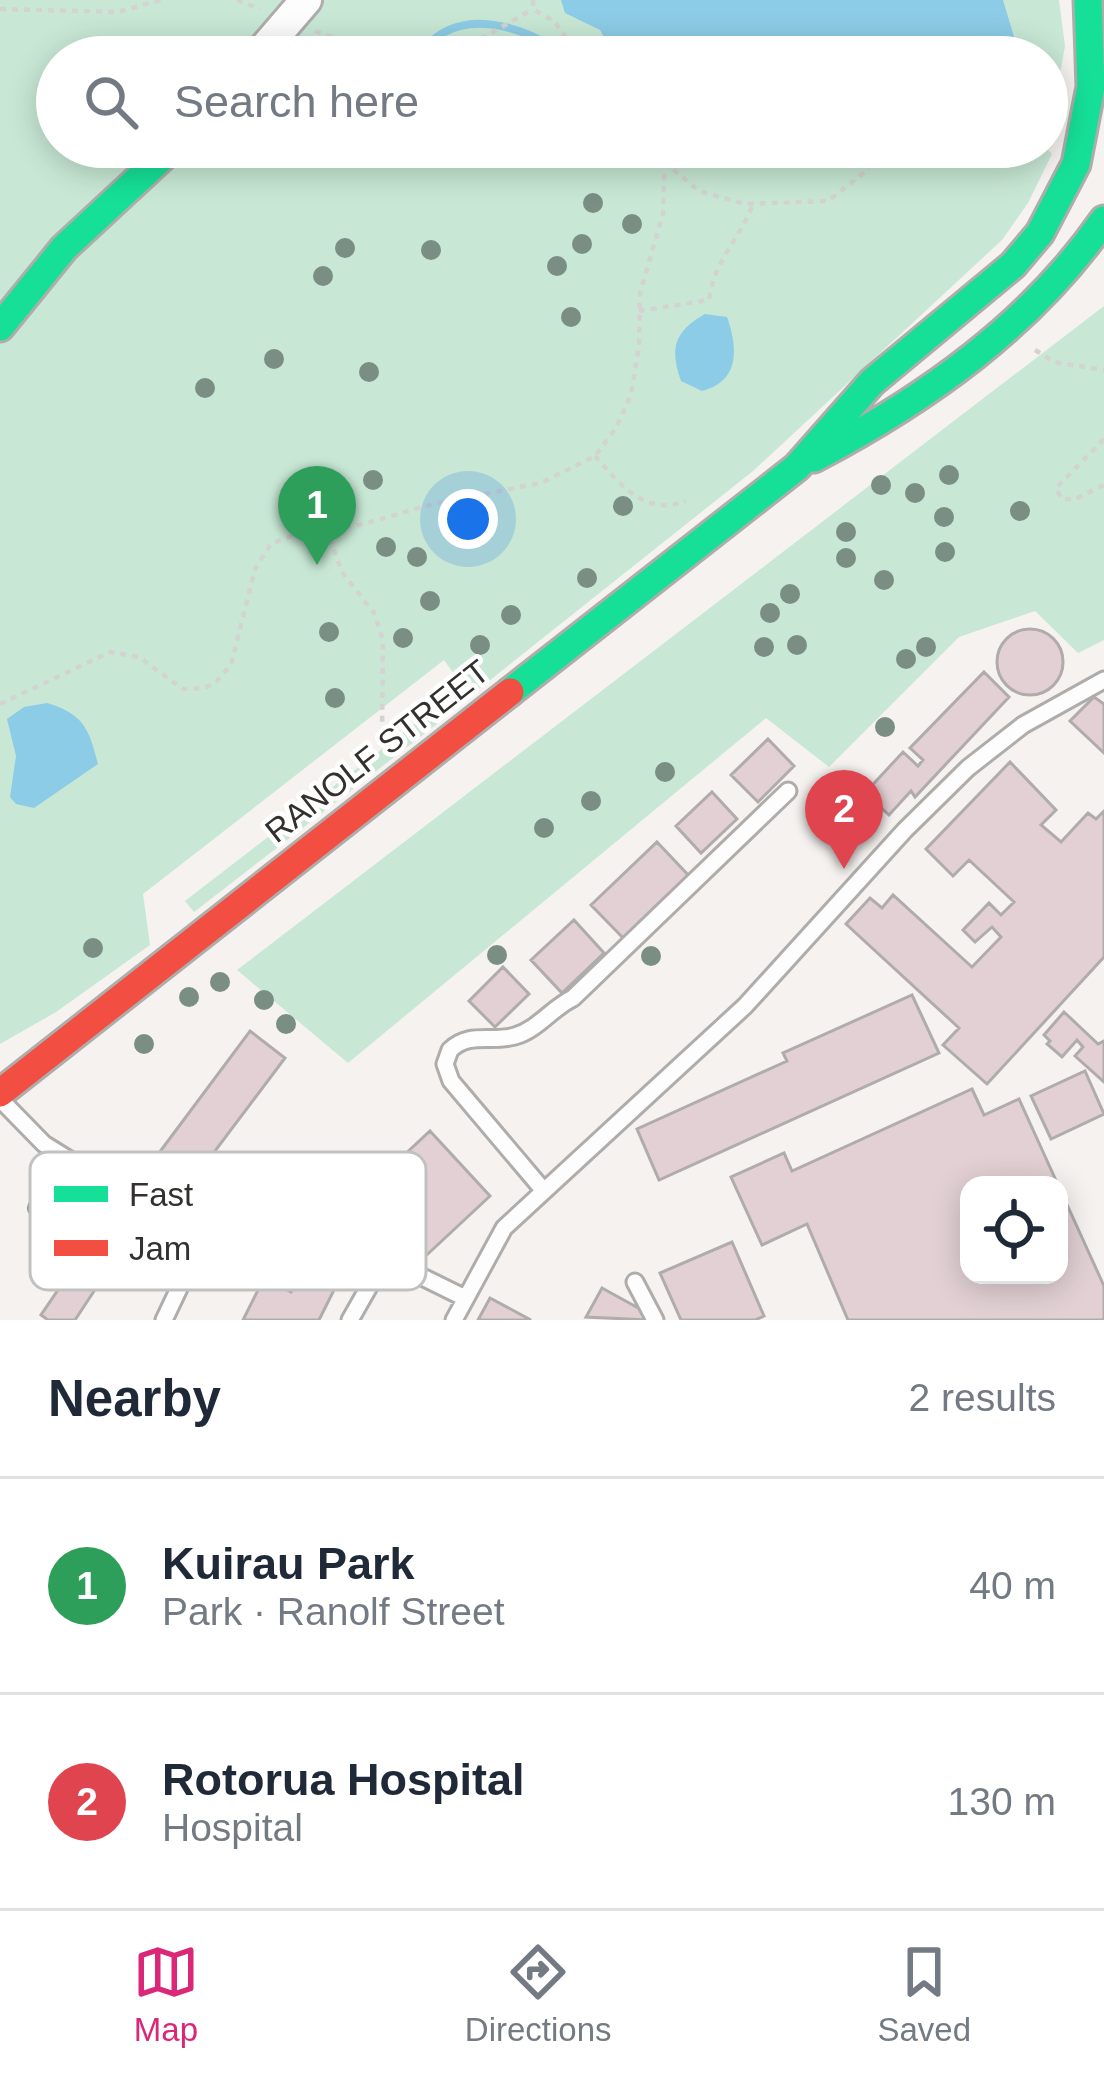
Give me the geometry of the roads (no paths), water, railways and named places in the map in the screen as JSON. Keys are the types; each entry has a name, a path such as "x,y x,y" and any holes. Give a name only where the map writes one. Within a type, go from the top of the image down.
{"main road":[{"name":"RANOLF STREET","path":"0,1096 797,467 859,395 1019,260 1093,148 1100,109 1088,0"},
{"path":"0,327 64,248 150,168"},
{"name":"RANOLF STREET","path":"797,467 873,429 1016,322 1096,244 1104,220"}],"street":[{"path":"275,36 298,10"}],"lane":[{"path":"454,1320 504,1228 745,1006 905,830 968,768 1023,725 1104,680"},
{"path":"544,1191 451,1081 445,1064 450,1050 472,1037 519,1035 554,1006 573,998 788,791"},
{"path":"0,1096 57,1152"},
{"path":"426,1279 465,1298"},
{"path":"635,1282 655,1320"},
{"path":"164,1320 178,1290"},
{"path":"350,1320 367,1290"}],"water":[{"path":"561,0 1003,0 1014,36 604,36 565,13"},
{"path":"705,314 727,317 734,351 723,380 702,391 681,381 675,350 681,334"},
{"path":"47,703 69,712 83,725 98,764 34,808 16,804 10,797 16,756 7,719 24,707"}],"waterway":[{"path":"440,36 470,24 511,28 531,36"}],"place":[{"name":"Kuirau Park","path":"317,565"},
{"name":"Rotorua Hospital","path":"844,869"}]}
